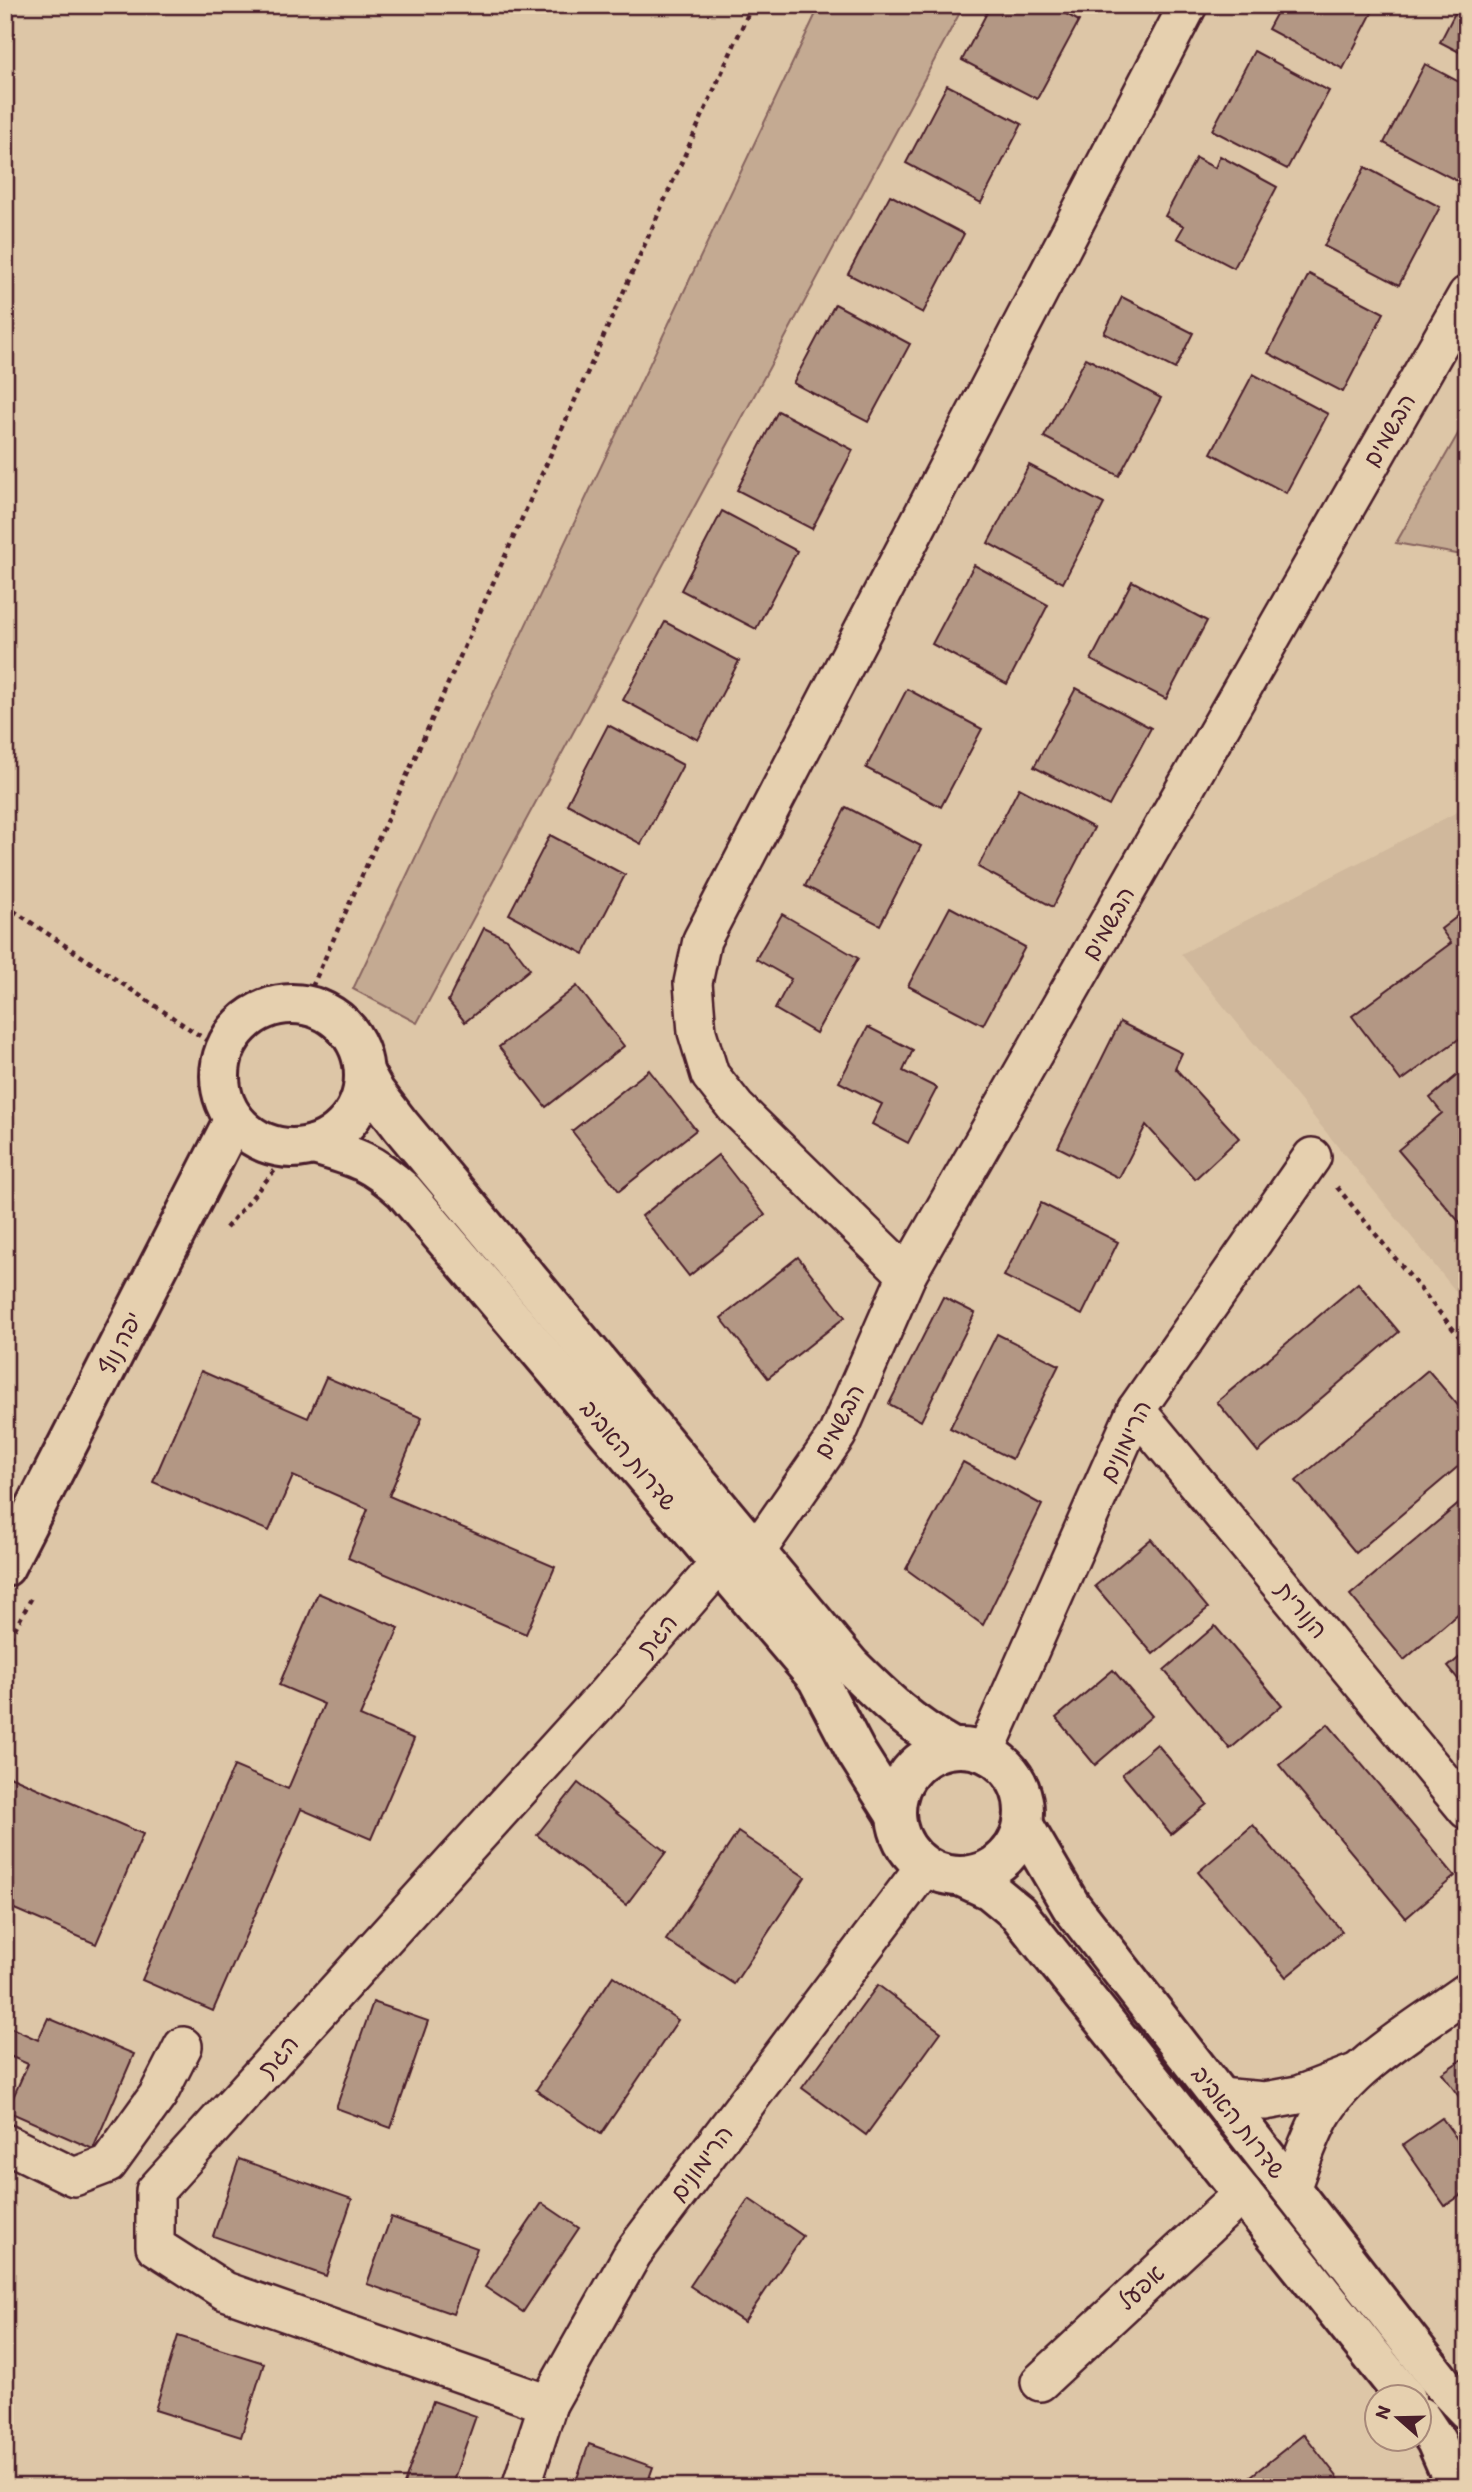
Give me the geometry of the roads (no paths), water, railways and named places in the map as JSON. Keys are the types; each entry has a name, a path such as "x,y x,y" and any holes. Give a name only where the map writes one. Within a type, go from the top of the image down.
{"street":[{"path":"907,1275 737,1108 710,1076 697,1032 693,983 700,951 708,928 1188,5"},
{"name":"הבשמים","path":"738,1557 837,1435 907,1275 1467,295"},
{"path":"304,1004 328,1013 347,1028 360,1049 365,1074 361,1099 351,1119 334,1135 314,1145 292,1149 270,1146 250,1135 234,1119 224,1099 220,1077 224,1052 236,1030 256,1014 279,1005 304,1004"},
{"name":"שדרות האביב","path":"365,1074 401,1126 738,1557 817,1678 856,1752 895,1814"},
{"name":"יפה נוף","path":"5,1567 234,1119"},
{"name":"שדרות האביב","path":"314,1145 359,1158 383,1172 404,1191 738,1557 893,1709 923,1732 969,1750"},
{"name":"הרימונים","path":"969,1750 1136,1410 1312,1157"},
{"name":"הנורית","path":"1136,1410 1467,1810"},
{"name":"הגת","path":"548,2404 225,2291 155,2246 155,2191 608,1692 738,1557"},
{"path":"942,1749 969,1750 1004,1764 1017,1782 1024,1802 1023,1824 1015,1844 1001,1862 983,1872 962,1877 943,1875 910,1854 900,1835 895,1814 898,1793 908,1774 923,1758 942,1749"},
{"name":"שדרות האביב","path":"1023,1824 1071,1906 1445,2387 1467,2410"},
{"name":"הרימונים","path":"521,2487 548,2404 633,2253 925,1866"},
{"name":"שדרות האביב","path":"962,1877 990,1890 1018,1913 1395,2384"},
{"path":"1291,2189 1321,2116 1356,2073 1467,1992"},
{"path":"5,2143 74,2177 108,2164 158,2095 183,2046"},
{"path":"1219,2097 1265,2101 1298,2095 1356,2073"},
{"name":"אפעל","path":"1040,2382 1243,2193"},
{"path":"1434,2438 1456,2487"}]}
